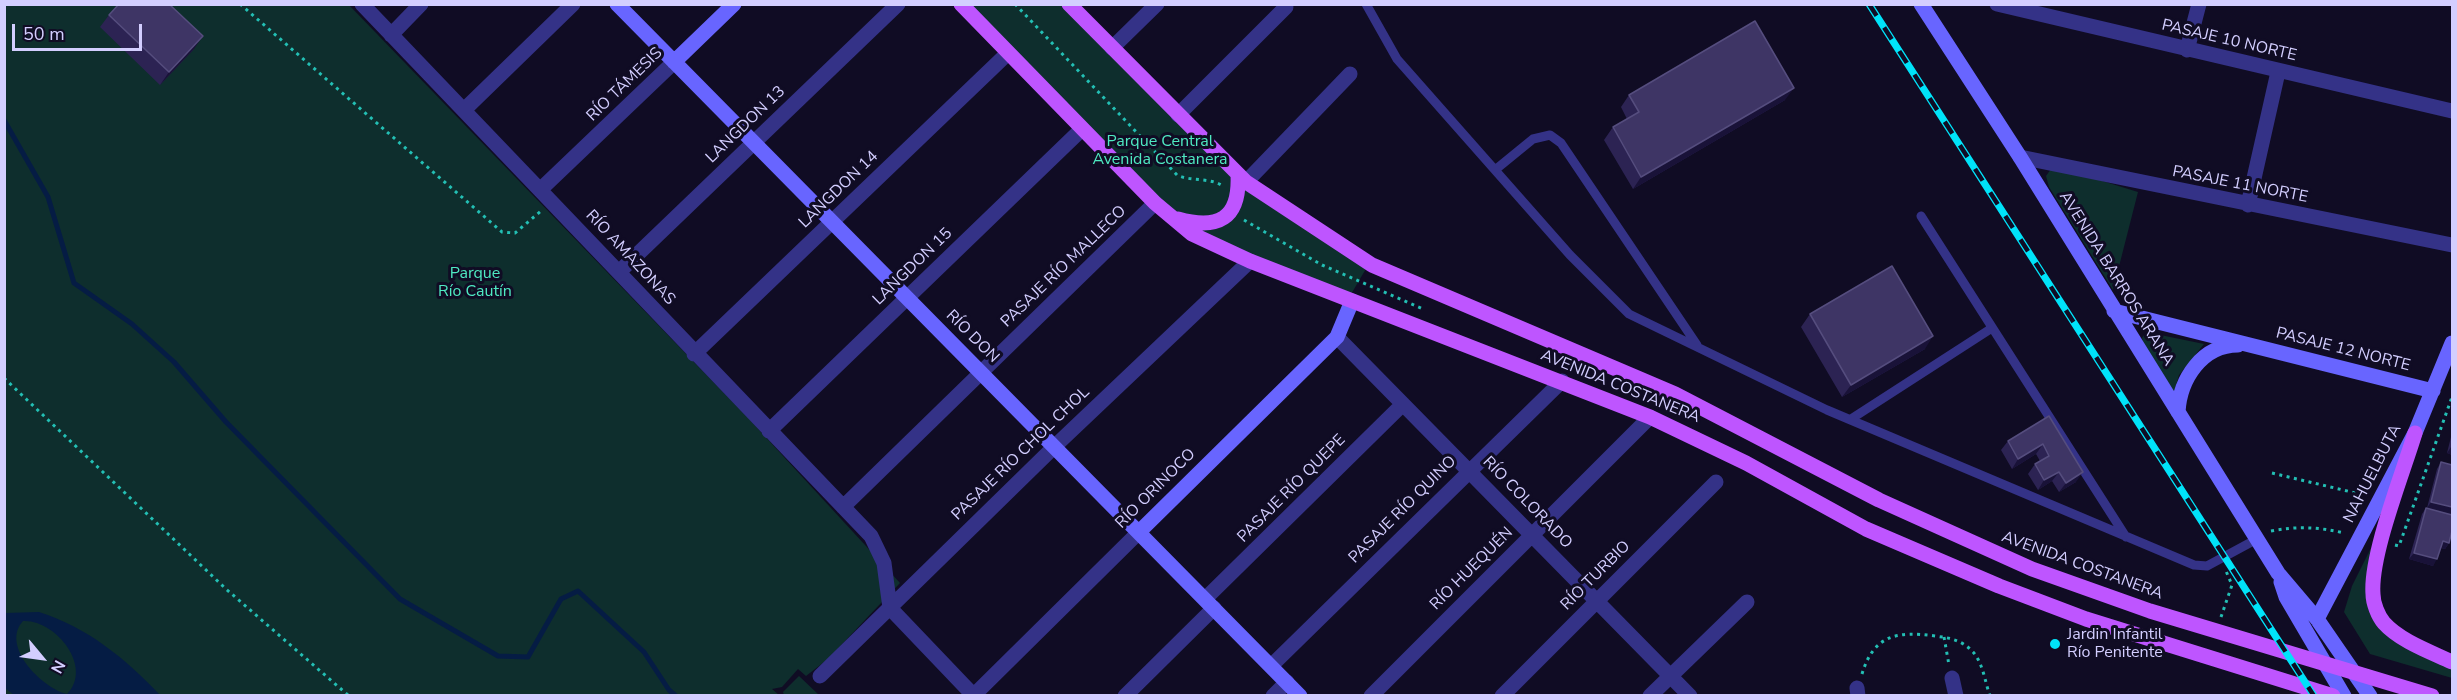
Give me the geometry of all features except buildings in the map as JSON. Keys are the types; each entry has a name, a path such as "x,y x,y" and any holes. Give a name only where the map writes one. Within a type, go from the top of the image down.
{"main road":[{"name":"RÍO DON","path":"618,4 1300,696"},
{"name":"RÍO TÁMESIS","path":"674,62 734,4"},
{"name":"AVENIDA COSTANERA","path":"961,4 1155,203 1192,234 1250,261 1650,417 1746,463 1866,529 1999,586 2086,619 2333,696"},
{"name":"AVENIDA COSTANERA","path":"1069,4 1242,179 1372,265 1676,394 1952,535 2032,569 2150,611 2432,696"},
{"name":"AVENIDA BARROS ARANA","path":"1921,4 2020,157 2278,573 2318,619 2370,696"},
{"path":"1172,217 1195,224 1222,220 1232,213 1242,179"},
{"name":"RÍO ORINOCO","path":"1138,532 1337,337 1352,301"},
{"name":"PASAJE 12 NORTE","path":"2114,311 2433,391"},
{"name":"NAHUELBUTA","path":"2318,619 2415,433 2452,343"},
{"name":"PASAJE 12 NORTE","path":"2178,412 2182,387 2196,365 2217,349 2230,345 2244,345"},
{"path":"2415,433 2382,542 2374,573 2373,594 2378,613 2392,630 2452,662"},
{"name":"AVENIDA BARROS ARANA","path":"2278,573 2286,597 2344,696"}],"street":[{"name":"RÍO AMAZONAS","path":"362,4 619,272 694,354 872,536 884,563 890,608"},
{"path":"391,35 421,4"},
{"path":"464,110 573,4"},
{"name":"LANGDON 13","path":"619,272 898,4"},
{"path":"1112,48 1157,4"},
{"name":"PASAJE 10 NORTE","path":"1997,4 2278,72 2452,111"},
{"path":"2187,50 2199,4"},
{"path":"1178,116 1286,7"},
{"name":"LANGDON 14","path":"694,354 1008,53"},
{"name":"RÍO TÁMESIS","path":"540,190 674,62"},
{"path":"2248,205 2278,72"},
{"path":"1242,179 1350,74"},
{"name":"LANGDON 15","path":"769,431 1082,129"},
{"name":"PASAJE 11 NORTE","path":"2020,157 2452,245"},
{"name":"PASAJE RÍO MALLECO","path":"843,507 1155,203"},
{"name":"PASAJE RÍO CHOL CHOL","path":"820,676 1054,447 1250,261"},
{"name":"RÍO COLORADO","path":"1337,337 1690,696"},
{"name":"PASAJE RÍO QUINO","path":"1271,666 1562,381"},
{"name":"PASAJE RÍO QUEPE","path":"1125,696 1210,604 1403,404"},
{"name":"RÍO HUEQUÉN","path":"1371,696 1650,417"},
{"name":"RÍO TURBIO","path":"1502,696 1716,482"},
{"name":"RÍO ORINOCO","path":"974,695 1138,532"},
{"path":"1650,696 1747,602"},
{"path":"890,608 974,695"},
{"path":"1952,678 1956,696"},
{"path":"1273,696 1287,682"}],"lane":[{"path":"1366,4 1397,59 1609,297 1629,314 1851,419 2194,565 2207,566 2257,539"},
{"path":"1495,170 1533,139 1550,135 1562,143 1594,196 1610,214 1699,348"},
{"path":"1921,216 2126,537"},
{"path":"1851,419 1992,328"}],"path":[{"path":"240,4 502,232 515,233 545,207"},
{"path":"4,378 234,596 349,696"},
{"path":"2272,473 2380,499"},
{"path":"2216,630 2232,585 2232,580 2219,560"},
{"path":"1858,692 1870,654 1886,639 1908,632 1961,642 1978,658 1990,696"},
{"path":"1944,637 1952,678"}],"green space":[{"name":"Parque Río Cautín","path":"4,5 349,5 749,419 900,583 828,659 806,676 798,669 782,687 772,689 779,695 5,695"},
{"name":"Parque Central Avenida Costanera","path":"966,5 1065,5 1243,185 1367,267 1350,296 1194,231 1158,200"},
{"path":"2057,167 2138,192 2113,290 2049,187 2046,176 2051,169"},
{"path":"2146,332 2204,344 2179,375 2174,392 2144,345 2142,338"},
{"path":"2374,542 2373,617 2452,663 2452,678 2370,654 2344,612 2352,586"},
{"path":"799,676 819,695 784,695 783,692"}],"water":[{"path":"39,612 73,626 119,657 160,695 14,695 5,688 5,613","holes":["23,621 35,622 58,636 73,659 76,671 74,683 67,694 46,684 27,665 20,654 17,631"]}],"waterway":[{"path":"4,120 48,197 74,283 132,324 174,362 226,422 400,599 498,656 528,657 561,599 578,591 644,652 669,690 676,696"}],"railway":[{"path":"1869,4 2314,696"}],"place":[{"name":"Jardin Infantil Río Penitente","path":"2055,644"}]}
